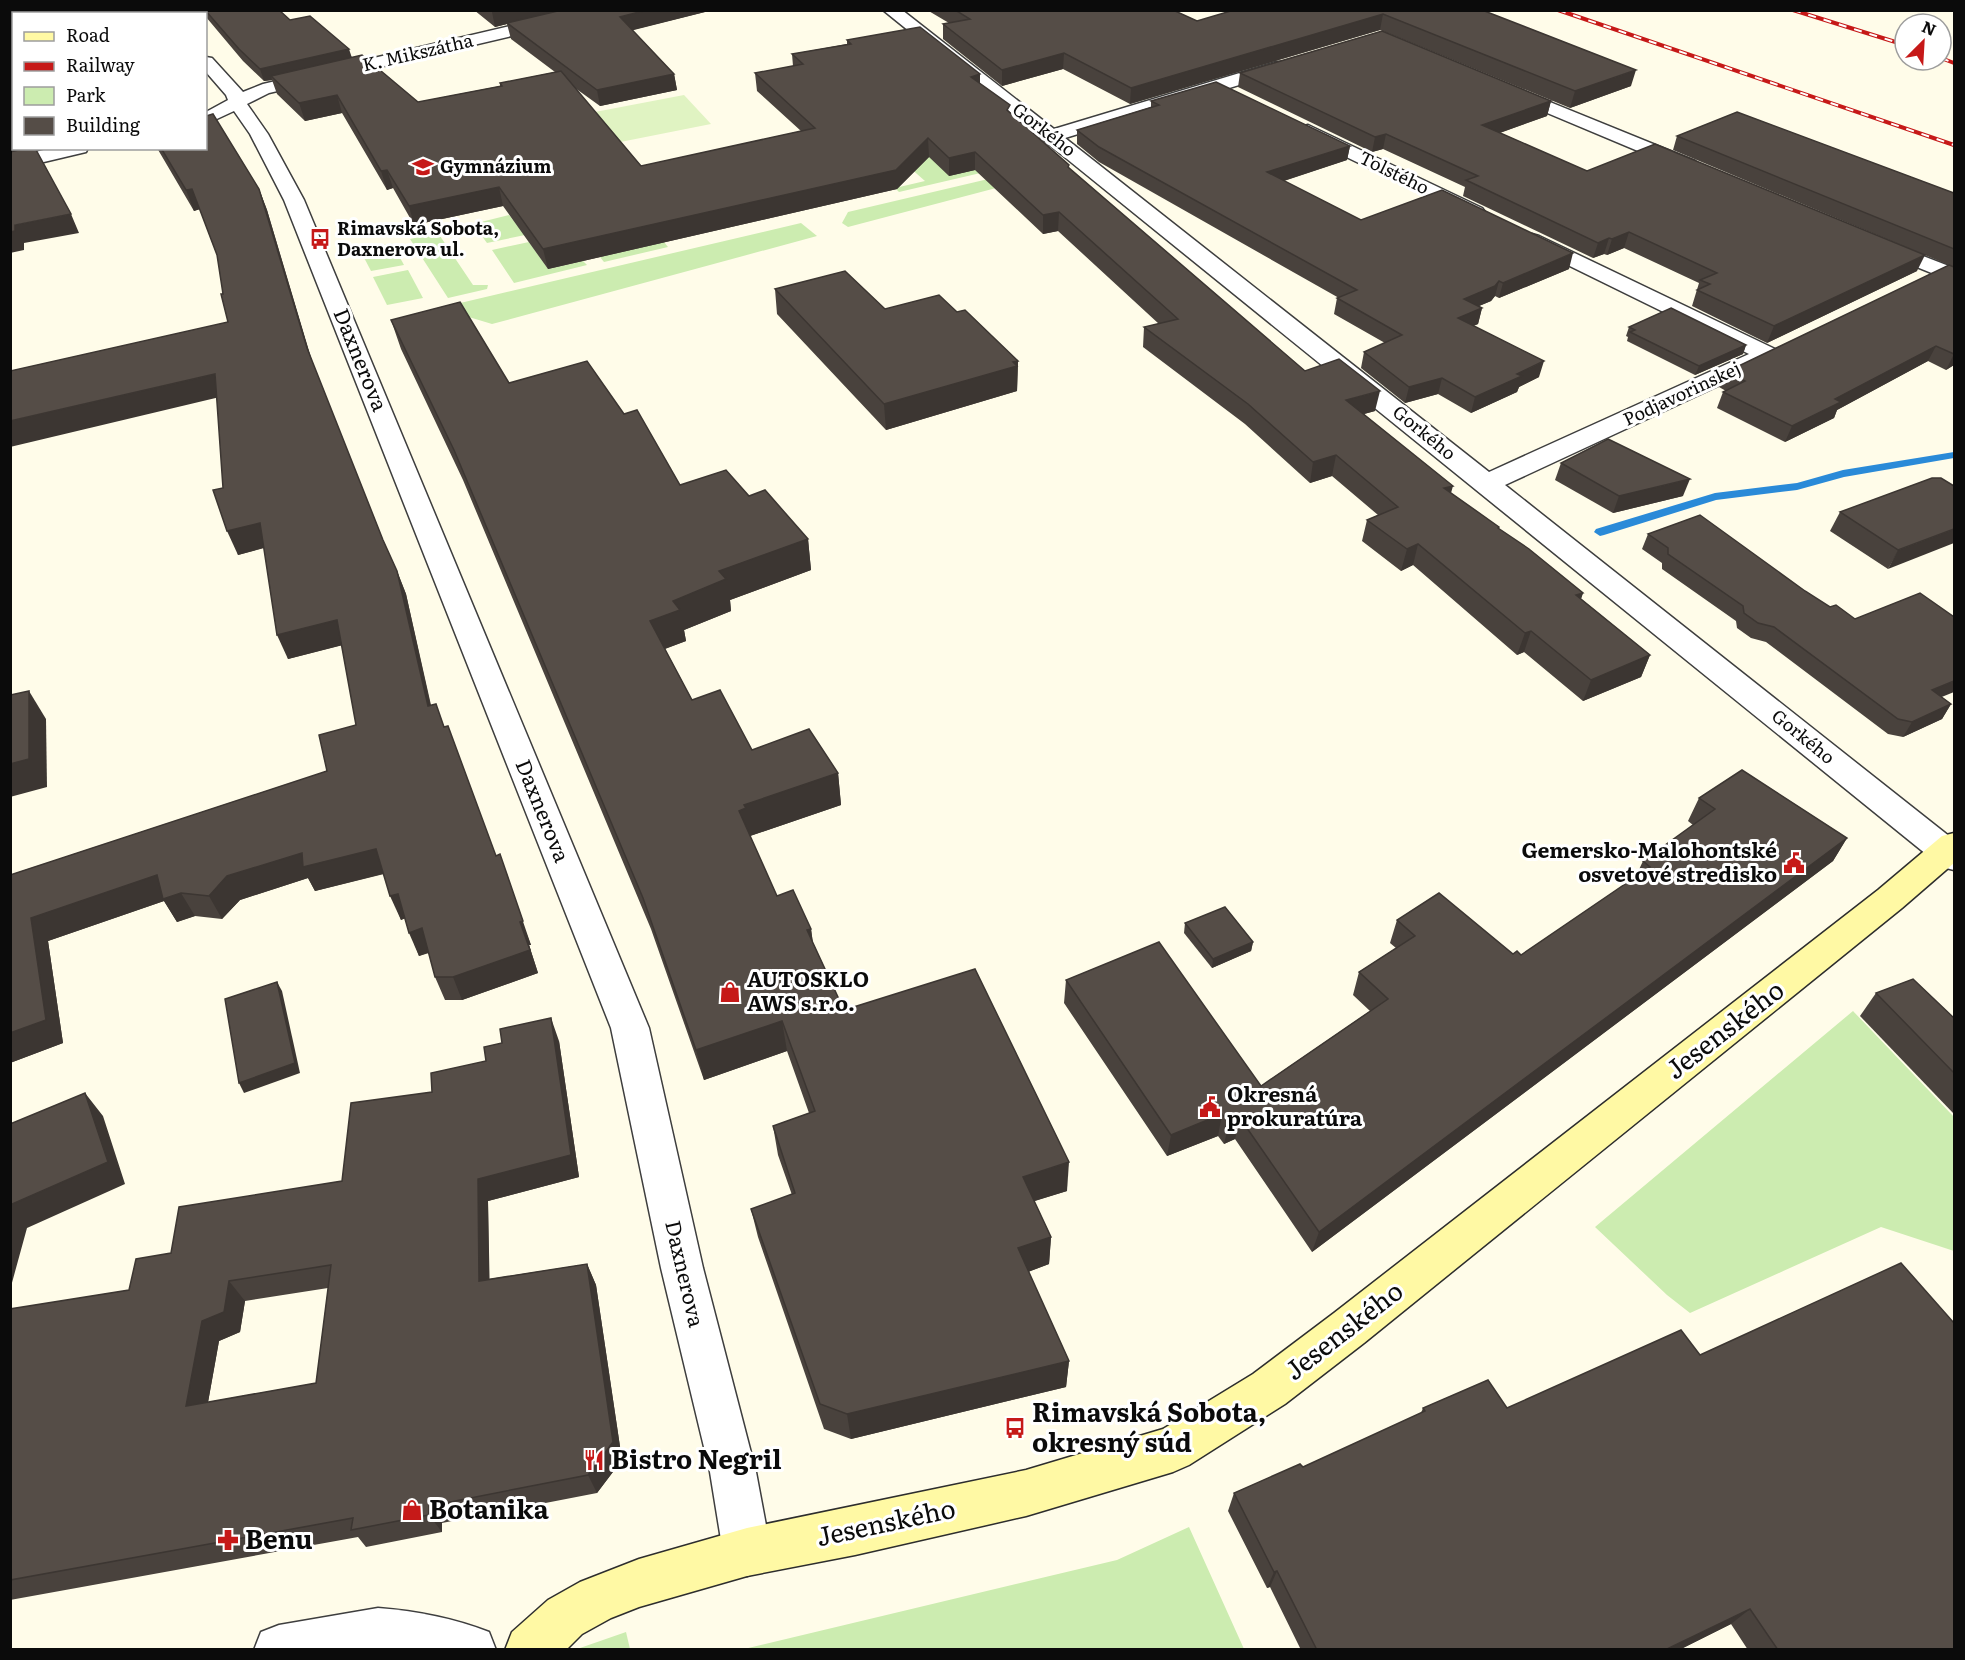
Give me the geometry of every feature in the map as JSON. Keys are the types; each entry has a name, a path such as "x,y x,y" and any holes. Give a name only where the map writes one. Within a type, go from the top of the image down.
{"street":[{"path":"72,12 90,10"},
{"name":"K. Mikszátha","path":"222,111 263,89 601,10"},
{"name":"Gorkého","path":"891,10 1952,852"},
{"path":"1052,136 1303,60"},
{"name":"Daxnerova","path":"207,63 235,94 222,111 259,134 294,200 630,1028 682,1268 733,1472 747,1552"},
{"path":"1490,83 1710,174"},
{"path":"1215,86 1246,101"},
{"name":"Tolstého","path":"1289,122 1491,220"},
{"path":"10,164 70,150"},
{"name":"Podjavorinskej","path":"1487,483 1777,349 1512,230"},
{"path":"1864,238 1948,273"},
{"path":"1910,285 1948,273"},
{"name":"Jesenského","path":"530,1650 566,1617 597,1599 639,1583 747,1552 1026,1493 1173,1449 1269,1389 1349,1328 1952,852"},
{"path":"279,1650 378,1633 419,1635 471,1650"}],"green space":[{"path":"684,95 711,124 555,155 532,124"},
{"path":"971,143 1002,168 899,192 895,188 925,181 900,159"},
{"path":"1056,163 1064,170 848,227 842,223 848,212"},
{"path":"509,215 525,235 487,243 473,224"},
{"path":"801,223 817,236 492,324 439,308"},
{"path":"438,233 473,285 488,285 487,289 448,298 410,239"},
{"path":"529,242 548,269 583,261 587,265 514,283 492,250"},
{"path":"664,242 668,247 604,262 600,257"},
{"path":"392,243 404,265 371,271 360,250"},
{"path":"408,270 423,298 387,305 373,277"},
{"path":"1853,1011 1954,1117 1954,1251 1881,1227 1690,1313 1667,1295 1595,1227"},
{"path":"1189,1527 1244,1649 744,1649 1117,1560"},
{"path":"626,1632 630,1649 578,1649 580,1648"}],"building":[{"path":"10,10 35,10 36,12 12,12 12,136 10,136"},
{"path":"60,10 99,10 100,12 61,12"},
{"path":"205,10 279,10 290,20 310,16 349,49 260,69"},
{"path":"562,10 647,10 620,17 674,74 597,90 507,23"},
{"path":"955,10 1173,10 1197,21 1234,10 1482,10 1636,70 1575,91 1383,14 1131,88 1064,53 1002,70 943,24 970,19"},
{"path":"920,27 980,74 971,77 1010,105 1007,110 1069,165 1068,167 1305,371 1339,359 1380,391 1346,400 1453,486 1444,488 1529,549 1583,593 1576,595 1650,655 1591,680 1531,631 1525,633 1418,544 1407,549 1367,520 1398,507 1336,455 1313,462 1248,404 1144,327 1178,319 1059,212 1043,215 975,152 949,158 928,138 896,170 543,249 499,187 409,206 387,170 381,171 337,95 299,103 271,76 362,55 418,102 502,86 500,83 561,71 641,166 815,128 755,73 803,64 792,54 851,44 847,40"},
{"path":"1382,31 1551,101 1482,125 1587,171 1655,144 1925,255 1774,326 1697,290 1710,284 1700,280 1717,273 1629,232 1598,243 1466,180 1478,176 1386,134 1375,137 1240,73"},
{"path":"1216,82 1350,146 1267,172 1361,220 1442,190 1573,253 1503,283 1499,281 1495,286 1464,299 1482,308 1458,318 1544,361 1517,374 1522,376 1475,397 1442,378 1409,387 1364,352 1402,335 1337,298 1357,290 1099,147 1077,130 1159,105 1151,101"},
{"path":"1737,112 1954,193 1954,249 1677,136"},
{"path":"213,114 259,189 307,348 397,571 428,706 436,704 444,727 448,726 496,856 500,854 523,921 520,922 530,950 453,977 435,977 422,928 409,933 398,894 390,896 376,849 303,867 302,853 227,876 209,896 181,893 163,899 157,875 31,918 46,1020 10,1033 10,875 327,771 319,735 356,725 337,620 277,635 260,523 227,531 213,490 223,488 215,374 10,421 10,371 228,322 221,294 223,294 217,255 192,189 186,190 162,150 207,150 207,116"},
{"path":"36,150 71,214 15,225 15,231 10,232 10,152"},
{"path":"1949,265 1954,267 1954,354 1936,346 1835,399 1841,402 1792,426 1723,392 1745,381 1726,372"},
{"path":"845,271 885,309 939,295 957,312 965,310 1018,361 1013,362 1017,366 884,404 775,289"},
{"path":"460,302 509,383 587,361 624,414 637,410 680,485 726,470 749,496 765,490 808,539 719,571 726,579 673,601 680,610 650,621 692,700 720,690 752,750 809,729 838,773 744,805 746,808 739,811 777,896 793,890 811,929 807,930 844,1010 975,969 1069,1162 1023,1177 1051,1237 1018,1248 1069,1361 847,1414 820,1404 751,1209 795,1193 773,1126 815,1111 782,1021 696,1050 643,898 454,450 391,320"},
{"path":"1671,308 1746,345 1699,366 1630,332 1635,330 1629,327"},
{"path":"1608,439 1690,479 1619,496 1561,463"},
{"path":"1932,478 1941,478 1954,486 1954,529 1898,550 1840,512"},
{"path":"1700,515 1805,591 1830,607 1836,605 1855,619 1920,593 1954,617 1954,681 1932,690 1951,704 1912,722 1898,719 1774,627 1758,623 1744,613 1743,606 1668,554 1668,548 1648,534"},
{"path":"29,691 29,759 10,764 10,695"},
{"path":"1742,770 1847,838 1319,1232 1240,1118 1229,1123 1222,1114 1171,1135 1066,980 1159,942 1261,1086 1388,999 1359,972 1415,936 1397,920 1439,893 1513,954 1517,951 1521,955 1650,867 1643,861 1715,809 1699,798"},
{"path":"1225,907 1253,942 1213,959 1185,923"},
{"path":"1913,979 1954,1018 1954,1073 1876,993"},
{"path":"277,982 295,1063 239,1083 225,999"},
{"path":"551,1018 571,1155 478,1179 479,1281 587,1264 613,1442 588,1475 429,1506 429,1515 351,1530 353,1518 10,1580 10,1309 129,1290 136,1259 171,1253 179,1207 342,1181 351,1103 432,1092 431,1073 486,1061 484,1047 502,1043 500,1029","holes":["331,1265 316,1383 186,1406 202,1321 224,1312 229,1281"]},
{"path":"85,1093 108,1162 10,1205 10,1124"},
{"path":"1901,1263 1954,1323 1954,1650 1778,1650 1750,1609 1665,1650 1317,1650 1234,1493 1300,1464 1303,1467 1425,1411 1423,1408 1488,1380 1507,1408 1681,1330 1700,1355"}],"waterway":[{"path":"1600,532 1715,497 1797,486 1843,474 1954,455"}],"railway":[{"path":"1558,10 1954,145"},
{"path":"1793,10 1893,41"}],"place":[{"name":"Gymnázium","path":"423,167"},
{"name":"Rimavská Sobota, Daxnerova ul.","path":"320,239"},
{"name":"Gemersko-Malohontské osvetové stredisko","path":"1794,863"},
{"name":"AUTOSKLO AWS s.r.o.","path":"730,992"},
{"name":"Okresná prokuratúra","path":"1210,1107"},
{"name":"Rimavská Sobota, okresný súd","path":"1015,1428"},
{"name":"Bistro Negril","path":"594,1460"},
{"name":"Botanika","path":"412,1510"},
{"name":"Benu","path":"228,1540"}]}
